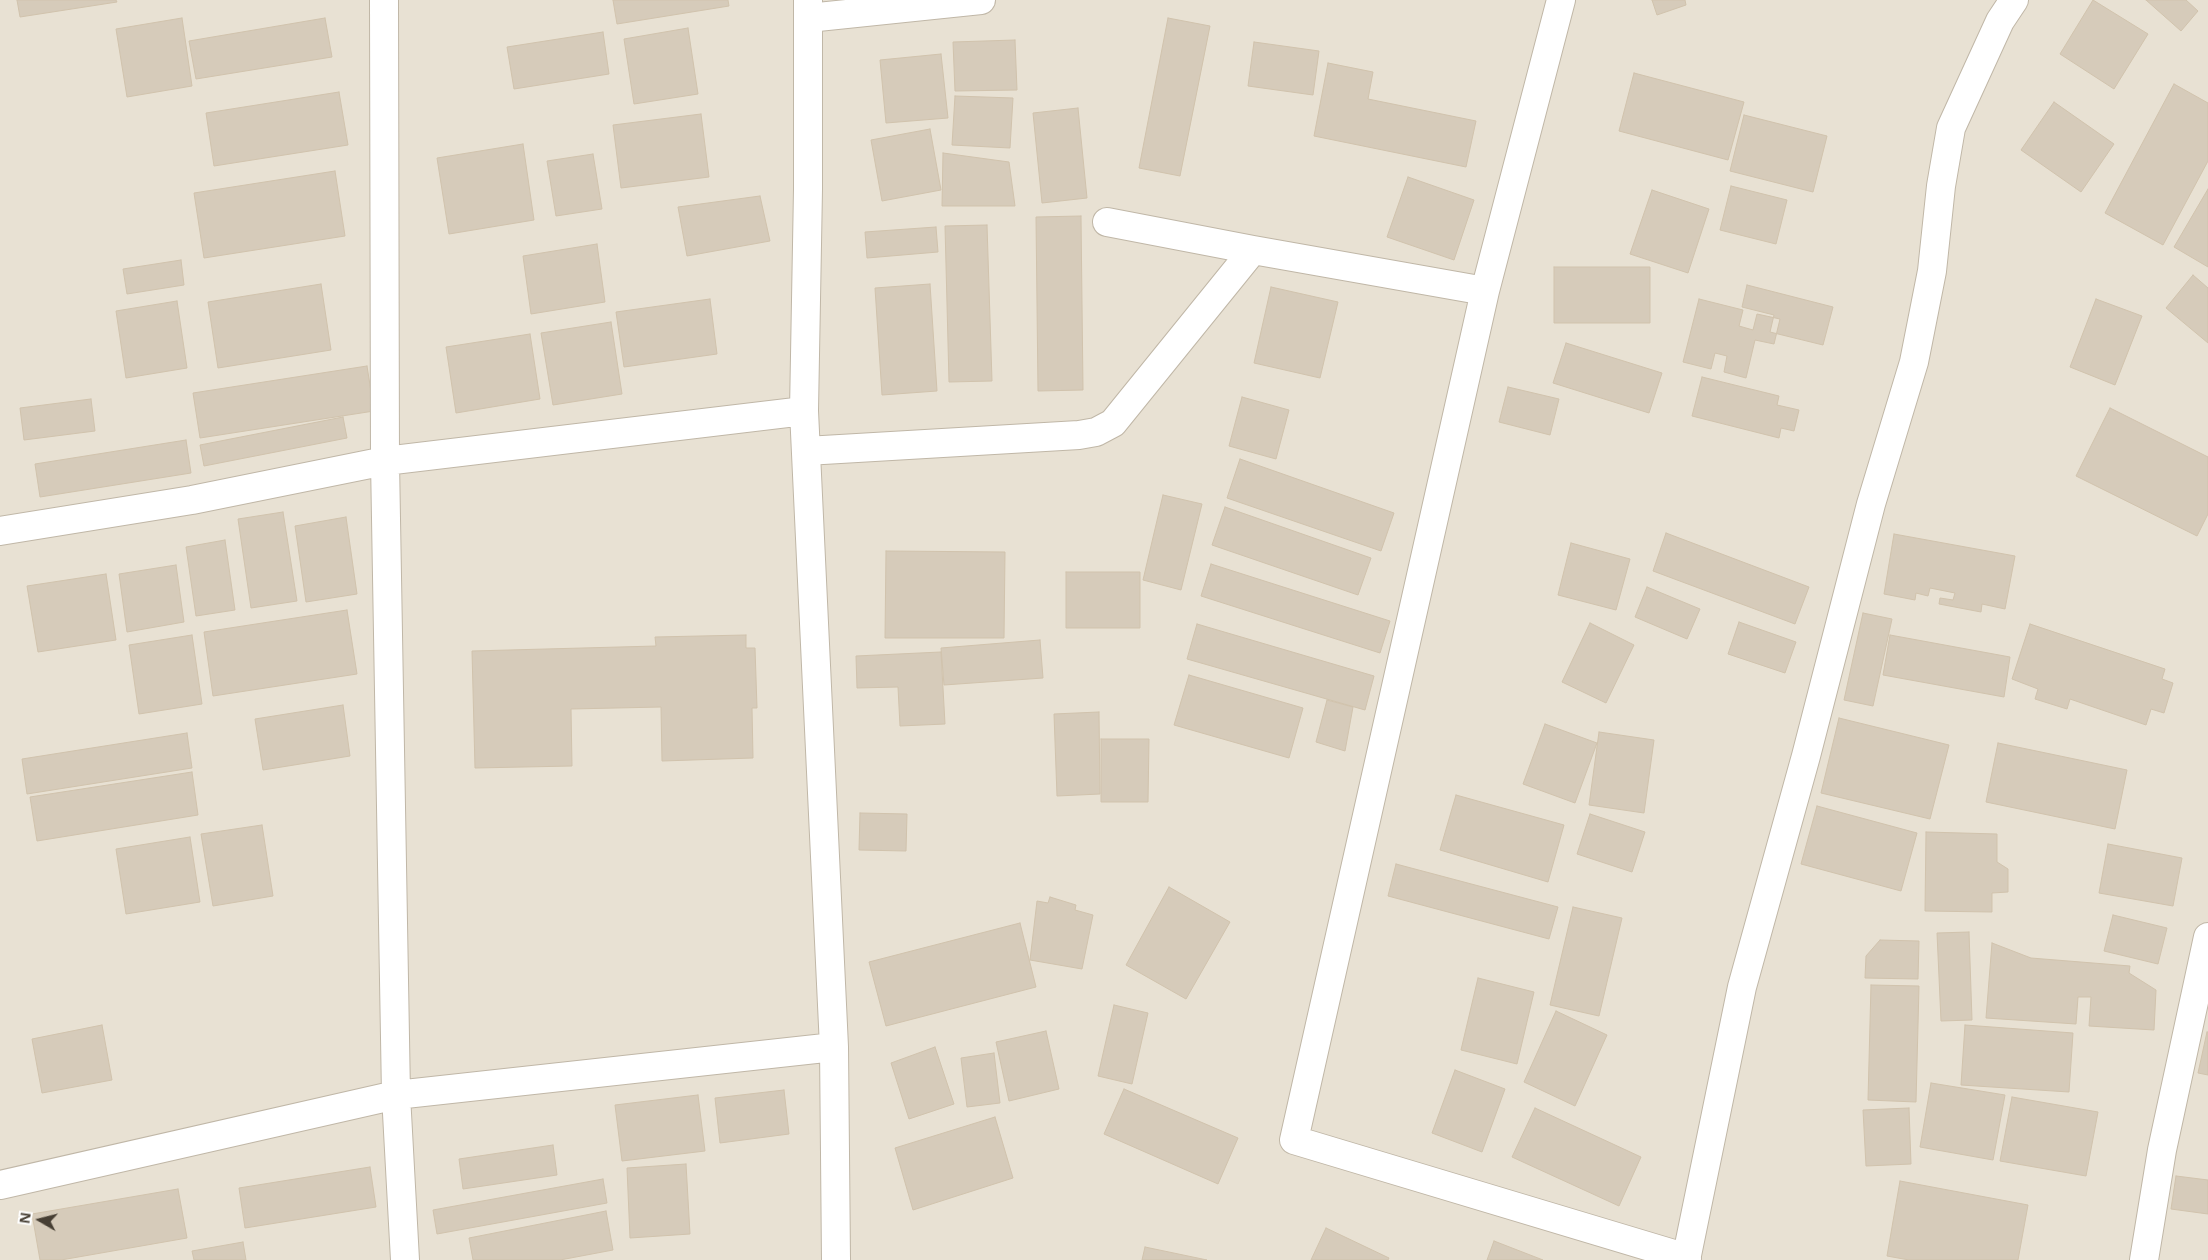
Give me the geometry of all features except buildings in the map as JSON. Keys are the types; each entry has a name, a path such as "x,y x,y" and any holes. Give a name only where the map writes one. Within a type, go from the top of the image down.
{"street":[{"path":"384,0 385,461 396,1095 405,1260"},
{"path":"836,1260 834,1047 804,411 808,188 808,9 981,0"},
{"path":"1561,0 1485,290 1294,1140 1686,1259 1742,987 1806,756 1871,504 1914,362 1932,271 1951,128 2000,21 2014,0"},
{"path":"1107,222 1253,250 1485,290"},
{"path":"806,451 1079,435 1096,432 1113,422 1253,250"},
{"path":"0,531 192,500 385,461 804,411"},
{"path":"2144,1260 2162,1150 2202,997 2208,937"},
{"path":"0,1185 396,1095 834,1047"}],"shaded area":[{"path":"0,0 2208,0 2208,1260 0,1260"}]}
